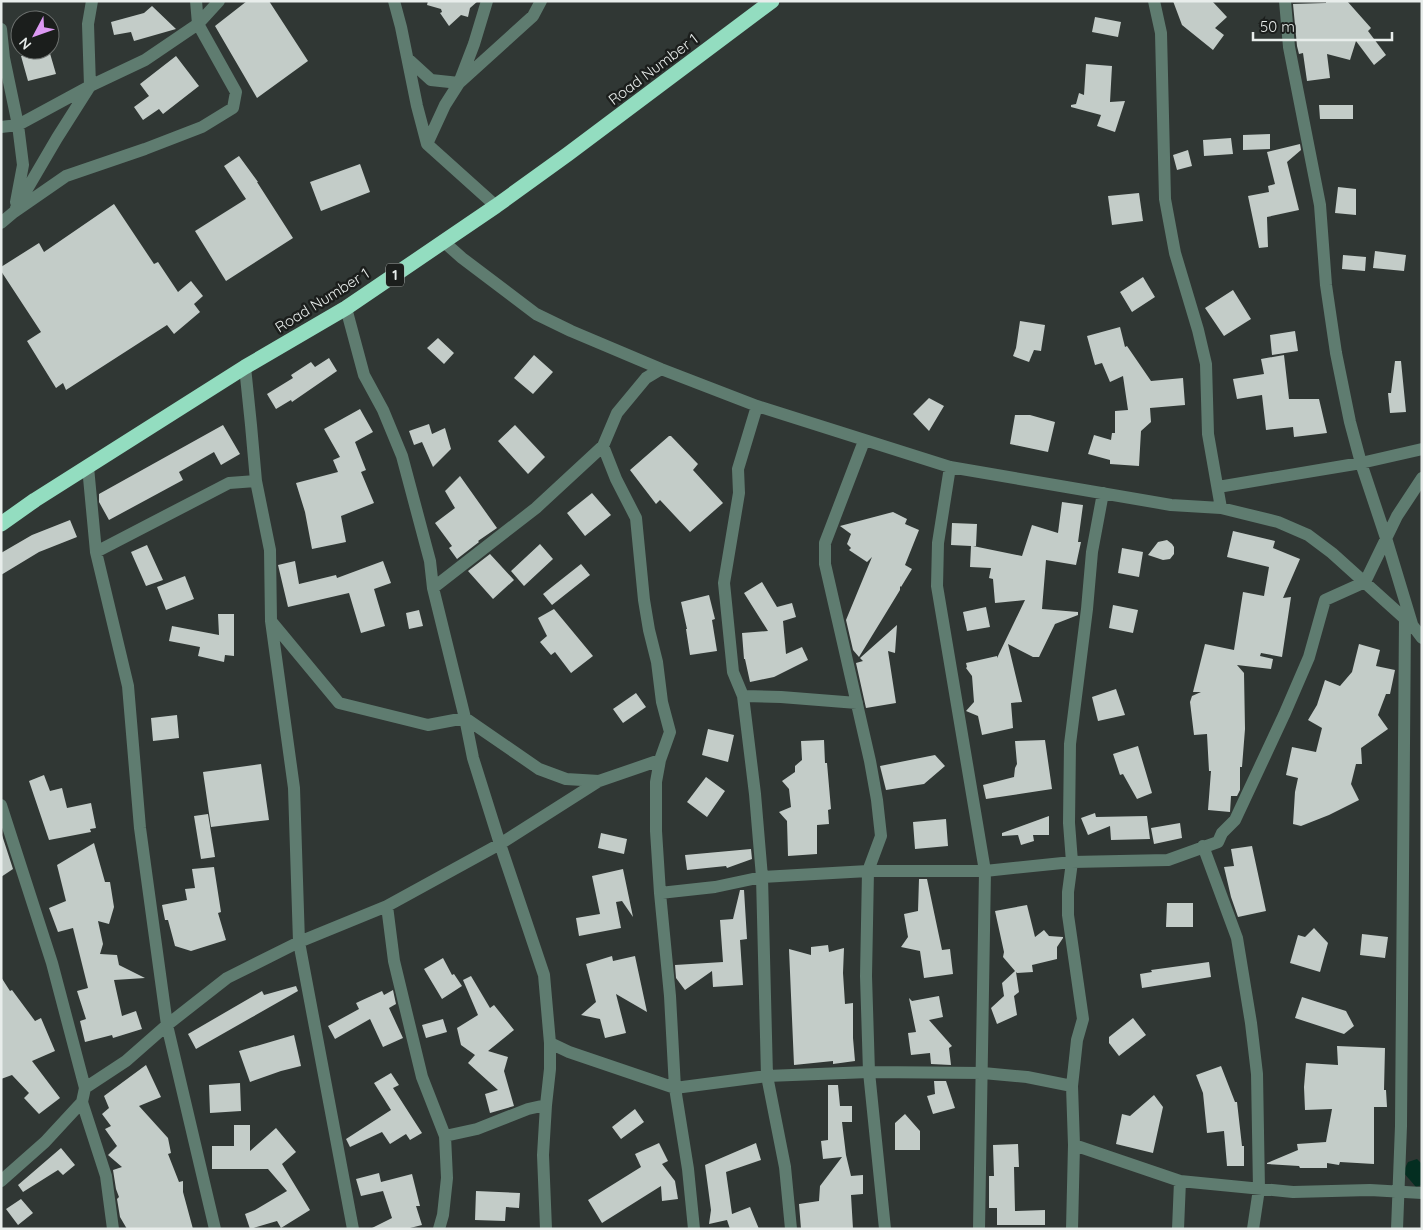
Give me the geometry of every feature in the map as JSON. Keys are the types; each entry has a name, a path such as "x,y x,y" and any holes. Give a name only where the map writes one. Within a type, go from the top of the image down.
{"highway":[{"name":"Road Number 1","path":"1,524 88,466 245,367 346,308 444,242 568,154 772,1"}],"street":[{"path":"14,212 90,86 88,24 92,1"},
{"path":"1,223 66,176 202,127 233,108 236,92 198,24 196,1"},
{"path":"1,126 18,125 90,86 145,60 198,24 219,1"},
{"path":"394,1 427,144 496,206"},
{"path":"427,144 459,83 474,44 487,1"},
{"path":"408,60 431,80 459,83 533,16 541,1"},
{"path":"1154,1 1161,33 1165,198 1175,253 1206,364 1208,434 1221,508"},
{"path":"1285,1 1289,47 1320,205 1326,285 1336,353 1350,422 1361,463 1386,538 1409,622 1401,1116 1397,1229"},
{"path":"1,29 4,58 18,125 23,165 14,212"},
{"path":"444,242 462,258 536,314 661,369 757,406 950,467 1171,505 1221,508 1278,522 1308,535 1332,553 1409,622 1422,638"},
{"path":"346,308 364,374 383,410 402,456 430,561 433,588 473,758 544,975 550,1043 550,1069 543,1155 546,1229"},
{"path":"245,367 256,481 270,550 271,621 294,788 299,942 353,1229"},
{"path":"433,588 536,508 603,446 617,413 646,378 661,369"},
{"path":"757,406 738,469 739,493 724,583 734,672 743,696 755,794 762,877 767,1076 785,1166 791,1229"},
{"path":"864,441 825,543 825,564 872,769 881,836 868,871 866,976 869,1072 885,1229"},
{"path":"603,446 616,479 636,518 644,600 662,702 670,732 660,760 656,782 656,831 670,996 675,1088 688,1169 694,1229"},
{"path":"1218,487 1361,463 1422,448"},
{"path":"88,466 96,552 128,686 140,828 167,1025 215,1229"},
{"path":"950,467 938,543 937,586 985,871 980,1229"},
{"path":"660,893 715,887 762,877 868,871 985,871 1072,862 1168,860 1218,842 1222,833 1235,820 1284,715 1309,657 1325,600 1365,582 1397,516 1422,478"},
{"path":"96,552 229,484 256,481"},
{"path":"1072,1229 1074,1145 1072,1086 1077,1040 1083,1019 1068,915 1068,892 1072,862 1069,823 1070,744 1087,609 1092,552 1103,493"},
{"path":"271,621 339,703 428,725 465,718 539,769 566,779 599,781"},
{"path":"743,696 856,703"},
{"path":"85,1088 126,1061 167,1025 227,978 299,942 387,906 500,844 599,781 660,760"},
{"path":"1,805 52,963 85,1088 82,1102 106,1176 113,1229"},
{"path":"1203,846 1237,938 1257,1074 1259,1189 1253,1229"},
{"path":"387,906 394,961 422,1077 446,1136 447,1178 443,1215 439,1229"},
{"path":"550,1043 569,1052 675,1088 767,1076 869,1072 983,1073 1072,1086"},
{"path":"1,1181 45,1142 82,1102"},
{"path":"446,1136 477,1130 528,1109 546,1105"},
{"path":"1074,1145 1180,1181 1293,1192 1370,1190 1422,1193"},
{"path":"1178,1229 1180,1181"}],"shaded area":[{"path":"1417,1159 1422,1164 1422,1185 1416,1187 1403,1172 1408,1162"}],"building":[{"path":"247,1 269,1 308,61 257,98 215,26"},
{"path":"428,1 478,1 470,8 468,17 461,15 449,26 440,13 442,12 441,9 427,5"},
{"path":"1173,1 1212,1 1227,17 1215,28 1224,35 1213,50 1182,25"},
{"path":"1326,1 1347,1 1371,28 1368,31 1386,55 1374,65 1356,41 1350,60 1327,54 1330,78 1307,81 1303,53 1299,54 1297,46 1293,4 1326,3"},
{"path":"152,6 176,29 134,41 131,32 114,35 111,22 144,13"},
{"path":"1095,17 1121,22 1118,37 1092,32"},
{"path":"176,56 199,86 163,114 159,109 143,120 134,107 149,96 140,84"},
{"path":"22,60 52,60 56,74 28,81"},
{"path":"1086,64 1112,66 1110,102 1125,101 1115,132 1097,126 1101,115 1071,107 1071,105 1076,104 1079,93 1084,95"},
{"path":"1319,105 1353,105 1353,119 1320,119"},
{"path":"1270,134 1270,149 1243,150 1243,135"},
{"path":"1231,138 1233,154 1204,156 1203,140"},
{"path":"1300,144 1301,150 1287,162 1299,210 1267,217 1268,247 1259,248 1248,196 1269,192 1268,186 1275,184 1267,152"},
{"path":"1188,150 1192,166 1177,170 1173,155"},
{"path":"239,156 258,182 293,238 226,281 195,231 246,199 224,166"},
{"path":"360,164 370,192 321,211 310,182"},
{"path":"1338,187 1356,189 1356,215 1335,213"},
{"path":"1139,193 1143,221 1112,225 1108,196"},
{"path":"114,204 154,264 158,262 178,292 191,281 203,296 194,304 200,312 174,334 167,325 66,390 63,383 56,388 27,341 41,332 1,271 1,267 39,243 44,252"},
{"path":"1375,251 1406,255 1404,271 1373,268"},
{"path":"1343,255 1366,257 1365,271 1342,269"},
{"path":"1143,277 1155,297 1132,312 1120,292"},
{"path":"1233,290 1251,319 1224,336 1205,308"},
{"path":"1020,321 1045,325 1041,351 1034,350 1029,362 1013,356"},
{"path":"1120,327 1125,347 1127,346 1151,381 1183,378 1185,405 1150,408 1151,422 1141,431 1139,466 1110,464 1110,460 1088,454 1094,435 1111,440 1112,433 1115,433 1115,411 1128,410 1123,376 1110,382 1102,363 1095,365 1087,336"},
{"path":"1295,331 1298,351 1272,355 1270,335"},
{"path":"438,338 454,353 444,364 427,348"},
{"path":"534,355 553,372 533,394 514,378"},
{"path":"1284,355 1289,399 1319,399 1327,433 1294,437 1293,427 1266,430 1262,395 1237,399 1233,379 1264,374 1261,359"},
{"path":"329,358 337,371 292,402 291,400 276,409 267,394 293,378 291,375 311,362 315,367"},
{"path":"1395,361 1401,361 1406,412 1390,413 1388,393 1391,393"},
{"path":"929,398 944,406 929,431 913,414"},
{"path":"360,409 373,432 355,442 366,470 361,472 374,503 341,516 346,542 312,549 305,512 296,483 338,472 333,460 340,457 324,429"},
{"path":"1015,415 1030,415 1055,422 1048,452 1010,444"},
{"path":"429,424 432,434 445,428 451,449 433,467 422,442 414,445 409,431"},
{"path":"223,425 240,454 221,465 214,452 179,472 183,480 109,520 99,502 99,494"},
{"path":"515,425 545,457 528,474 498,441"},
{"path":"669,436 698,464 693,470 723,503 690,532 660,500 656,504 630,470"},
{"path":"460,476 497,528 457,559 449,548 452,546 435,523 455,508 445,491"},
{"path":"592,493 611,515 585,536 567,513"},
{"path":"1062,502 1083,505 1078,542 1081,542 1076,565 1046,560 1042,609 1078,612 1078,615 1055,624 1039,657 1033,657 1008,644 1022,702 1011,703 1013,728 982,735 978,716 966,711 974,702 972,676 966,668 966,663 997,656 997,658 1025,600 995,603 993,579 989,578 991,568 970,567 971,546 951,545 952,523 977,524 976,546 973,546 1022,556 1032,525 1058,533"},
{"path":"893,512 907,519 905,524 919,530 905,565 912,569 900,586 900,590 859,657 853,650 846,620 872,557 867,562 849,550 851,548 847,544 851,534 840,526"},
{"path":"70,520 77,537 39,552 1,575 1,553 32,535"},
{"path":"1233,531 1275,541 1273,548 1300,559 1283,598 1291,597 1282,657 1261,653 1260,656 1273,659 1271,669 1237,665 1244,673 1245,729 1242,767 1240,767 1240,790 1237,796 1231,796 1230,812 1208,810 1211,771 1209,771 1207,734 1194,735 1190,702 1192,696 1201,692 1193,692 1205,644 1234,650 1243,592 1264,596 1269,567 1227,557"},
{"path":"1167,540 1174,547 1174,554 1170,559 1163,560 1148,555 1158,542"},
{"path":"540,544 553,559 524,586 511,571"},
{"path":"147,545 163,580 146,586 131,552"},
{"path":"1122,548 1143,552 1139,577 1118,573"},
{"path":"490,554 514,580 493,599 468,571"},
{"path":"295,561 299,584 336,575 337,578 383,561 391,583 374,589 385,626 361,633 349,593 288,607 278,565"},
{"path":"581,564 590,575 552,605 543,594"},
{"path":"185,576 194,599 166,610 157,587"},
{"path":"762,582 777,607 792,603 796,617 783,621 786,654 802,647 808,660 774,677 750,682 744,659 742,633 768,631 744,593"},
{"path":"709,595 715,619 712,620 717,651 690,655 681,602"},
{"path":"1113,605 1138,610 1133,633 1109,628"},
{"path":"986,607 990,627 967,631 963,612"},
{"path":"554,609 593,656 571,673 555,652 551,655 540,642 547,636 538,618"},
{"path":"419,610 423,626 409,629 406,613"},
{"path":"218,614 234,614 234,656 225,655 224,662 198,656 200,647 169,641 172,626 219,635"},
{"path":"897,625 895,653 888,651 896,703 866,708 856,663 863,661 860,658"},
{"path":"1359,644 1380,650 1376,666 1395,670 1390,694 1386,694 1378,715 1388,729 1361,748 1362,764 1356,764 1351,784 1359,800 1301,826 1293,824 1298,778 1286,775 1292,747 1316,752 1322,728 1308,720 1317,705 1325,680 1340,686 1352,672"},
{"path":"1116,689 1125,715 1098,721 1092,697"},
{"path":"636,693 646,707 623,723 613,709"},
{"path":"177,715 179,738 153,741 151,718"},
{"path":"708,729 734,735 728,762 702,755"},
{"path":"824,740 831,809 828,810 829,824 817,825 817,854 788,856 787,821 779,812 791,807 789,789 782,781 795,772 795,766 802,760 801,741"},
{"path":"1045,740 1052,789 986,799 983,785 1014,777 1017,764 1015,741"},
{"path":"1138,746 1152,793 1137,799 1123,774 1120,775 1113,754"},
{"path":"935,755 945,766 924,784 886,790 880,766"},
{"path":"261,764 269,820 211,827 203,772"},
{"path":"44,775 50,791 62,788 67,808 91,803 96,828 90,829 91,832 49,840 29,781"},
{"path":"706,777 725,791 707,817 687,802"},
{"path":"1095,813 1096,817 1147,816 1150,839 1111,840 1110,826 1088,835 1081,818"},
{"path":"208,814 215,857 201,859 194,816"},
{"path":"1049,816 1049,835 1033,835 1034,841 1021,845 1018,835 1002,836 1002,833"},
{"path":"946,819 948,846 915,849 913,822"},
{"path":"1180,823 1182,838 1154,844 1151,828"},
{"path":"1,832 13,869 1,877"},
{"path":"601,833 627,839 624,854 598,848"},
{"path":"94,843 105,882 110,882 114,907 109,924 98,921 103,944 100,954 117,955 119,965 145,978 114,980 122,1016 136,1011 142,1029 113,1038 112,1035 85,1042 80,1021 86,1019 77,991 88,988 73,928 58,932 49,908 66,901 57,865"},
{"path":"1252,846 1266,911 1238,917 1224,867 1234,866 1231,849"},
{"path":"751,849 752,859 727,868 726,866 687,870 685,855"},
{"path":"214,867 221,912 218,913 226,940 191,951 175,946 168,920 165,920 162,905 187,900 185,889 195,888 192,869"},
{"path":"623,869 633,917 622,901 616,902 621,928 579,936 576,918 600,914 592,876"},
{"path":"919,879 927,879 942,950 950,949 953,974 924,978 920,951 901,947 908,937 904,914 918,911"},
{"path":"740,890 744,890 747,939 740,940 743,985 713,987 712,971 685,990 676,978 675,965 723,962 720,920 733,919"},
{"path":"1167,903 1193,903 1193,927 1166,927"},
{"path":"1027,905 1035,937 1044,930 1049,936 1063,938 1057,947 1057,959 1032,965 1033,972 1016,972 1019,992 1014,996 1017,1015 997,1024 991,1008 1004,996 1002,983 1015,971 1003,957 1004,952 995,911"},
{"path":"1314,928 1328,943 1320,972 1290,963 1298,935 1305,937"},
{"path":"1362,934 1388,937 1385,958 1360,955"},
{"path":"828,945 829,952 844,948 845,1004 853,1003 855,1061 833,1064 833,1061 794,1065 789,949 811,955 811,947"},
{"path":"612,956 613,961 635,956 647,1012 616,994 626,1033 605,1038 600,1019 581,1015 596,1002 586,964"},
{"path":"443,958 452,975 454,974 462,986 442,999 424,969"},
{"path":"1209,962 1211,977 1142,988 1140,974 1152,972 1151,970"},
{"path":"471,976 490,1008 494,1005 514,1030 488,1051 508,1057 504,1071 514,1106 490,1113 485,1094 498,1090 468,1063 475,1055 461,1045 457,1028 478,1015 463,980"},
{"path":"1,977 35,1021 41,1018 55,1051 32,1061 60,1098 39,1114 24,1098 29,1093 12,1075 1,1079"},
{"path":"296,986 298,991 196,1049 188,1034 262,991 264,995"},
{"path":"393,990 396,1004 389,1008 403,1038 383,1047 370,1019 335,1039 328,1026 359,1009 356,1003 382,991 384,995"},
{"path":"939,996 943,1017 929,1020 952,1046 949,1048 951,1065 931,1064 930,1053 911,1055 908,1033 916,1032 909,998 912,1001"},
{"path":"1302,997 1346,1011 1354,1026 1344,1034 1295,1018"},
{"path":"1133,1018 1146,1035 1119,1056 1109,1043 1109,1037"},
{"path":"443,1019 447,1032 426,1038 422,1025"},
{"path":"294,1035 301,1066 250,1082 239,1051"},
{"path":"1337,1046 1385,1048 1384,1090 1386,1090 1387,1107 1374,1107 1374,1164 1340,1162 1339,1165 1327,1163 1327,1168 1300,1168 1299,1166 1267,1164 1298,1150 1297,1144 1326,1142 1332,1109 1305,1110 1306,1063 1338,1065"},
{"path":"146,1065 161,1097 139,1106 168,1138 171,1153 168,1154 179,1182 183,1181 183,1192 193,1229 127,1229 120,1217 117,1199 119,1197 113,1170 122,1167 108,1155 117,1146 105,1129 111,1126 102,1114 109,1108 104,1096"},
{"path":"1221,1066 1235,1102 1237,1102 1242,1146 1244,1146 1244,1166 1227,1166 1224,1131 1207,1133 1203,1093 1196,1075"},
{"path":"391,1073 399,1085 393,1088 422,1133 410,1140 406,1134 390,1144 382,1132 350,1147 346,1139 391,1110 374,1083"},
{"path":"934,1081 946,1081 955,1108 933,1114 927,1096 935,1094"},
{"path":"240,1083 241,1111 210,1113 209,1085"},
{"path":"828,1085 838,1085 840,1106 852,1106 852,1122 842,1122 846,1155 851,1176 863,1175 863,1194 851,1195 853,1229 801,1229 799,1204 819,1201 820,1186 842,1157 823,1159 821,1141 828,1140"},
{"path":"1154,1095 1163,1107 1153,1153 1116,1144 1122,1114 1130,1116"},
{"path":"635,1109 644,1122 621,1139 612,1127"},
{"path":"905,1114 920,1131 920,1150 895,1150 895,1123"},
{"path":"234,1125 250,1125 250,1151 276,1128 296,1152 282,1164 310,1210 281,1228 277,1221 250,1229 245,1214 287,1191 268,1169 212,1169 212,1146 234,1146"},
{"path":"659,1143 668,1161 662,1164 675,1181 678,1199 662,1201 661,1186 602,1223 588,1200 641,1167 635,1154"},
{"path":"756,1143 761,1160 726,1172 732,1214 750,1207 759,1229 730,1229 727,1220 709,1224 711,1210 705,1165"},
{"path":"1018,1144 1019,1167 1014,1167 1015,1211 1045,1210 1045,1225 997,1225 997,1208 989,1208 989,1176 994,1176 993,1145"},
{"path":"61,1148 75,1165 63,1175 58,1170 23,1192 18,1185"},
{"path":"379,1173 381,1182 412,1174 420,1206 416,1206 422,1225 406,1229 370,1229 392,1218 383,1191 361,1196 356,1179"},
{"path":"476,1191 520,1193 519,1208 506,1207 505,1221 475,1220"},
{"path":"21,1199 33,1213 18,1225 6,1209"}]}
